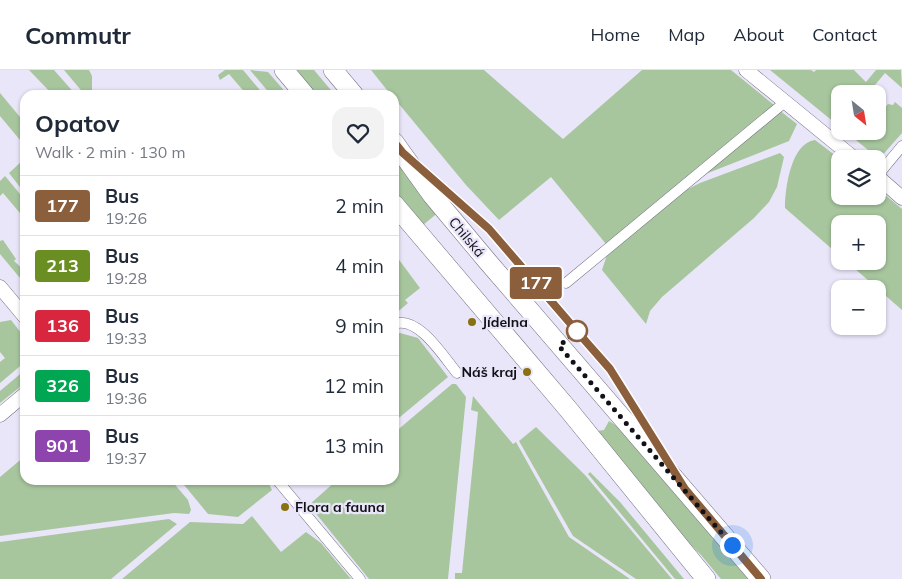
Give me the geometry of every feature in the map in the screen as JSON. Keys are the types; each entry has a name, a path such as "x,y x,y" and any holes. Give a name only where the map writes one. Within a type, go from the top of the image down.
{"main road":[{"path":"284,70 301,90"},
{"path":"333,70 350,90"},
{"name":"Chilská","path":"399,149 432,195 483,257 761,579"},
{"path":"399,210 568,409 706,579"}],"street":[{"path":"746,70 844,150"},
{"path":"566,284 785,102"},
{"path":"886,166 902,146"},
{"path":"886,183 902,198"},
{"path":"0,287 20,311"},
{"path":"399,323 407,322 417,327 457,373"},
{"path":"0,415 20,398"},
{"path":"281,485 360,579"}],"green space":[{"path":"29,70 54,70 72,90 48,90"},
{"path":"64,70 89,70 92,76 92,90 81,90"},
{"path":"225,70 243,70 260,90 243,90 229,74 220,80 218,75"},
{"path":"250,70 268,72 284,90 267,90"},
{"path":"290,70 314,70 331,90 307,90"},
{"path":"371,70 484,70 563,139 642,70 731,70 774,105 606,244 551,177 499,220 466,185 399,104 399,90 387,90"},
{"path":"770,70 811,70 814,72 816,70 854,70 866,82 876,70 901,70 902,88 885,73 875,85 831,85 831,120"},
{"path":"0,93 20,117 20,140 0,116"},
{"path":"895,102 902,108 902,133 886,151 868,150 856,140 886,140 886,106 888,104 893,105"},
{"path":"779,110 797,124 789,141 703,175"},
{"path":"815,140 831,152 831,205 886,205 886,196 902,209 902,310 886,296 886,280 868,280 856,270 886,270 886,215 831,215 831,248 785,208 786,189 791,168 800,149 807,143"},
{"path":"780,153 784,157 777,187 769,202 754,218 662,297 650,311 646,324 602,270 607,255 678,194 700,183"},
{"path":"399,161 440,211 423,225 417,223 399,201"},
{"path":"20,163 20,187 9,173"},
{"path":"5,176 20,194 20,213 3,193 0,196 0,181"},
{"path":"3,240 16,259 14,261 20,266 20,278 0,254 0,241"},
{"path":"399,260 420,288 405,300 408,303 399,311"},
{"path":"11,320 20,332 20,366 0,383 0,362 5,358 0,352 0,322"},
{"path":"399,333 418,338 448,377 399,418"},
{"path":"20,374 20,387 0,403 0,391"},
{"path":"452,384 456,384 466,397 448,579 369,579 309,505 331,485 399,485 399,429"},
{"path":"473,396 513,444 516,442 569,537 630,579 455,579 455,573 462,573 478,412 471,410"},
{"path":"609,421 622,429 751,579 721,579 701,555 670,525 597,431 604,430"},
{"path":"536,427 585,475 672,579 636,579 573,536 519,441"},
{"path":"20,460 20,485 175,485 188,500 191,510 189,514 174,513 0,536 0,477"},
{"path":"590,472 620,502 684,579 675,579 588,474"},
{"path":"184,485 270,485 272,490 238,517 208,514"},
{"path":"252,516 281,552 306,532 321,543 351,579 122,579 190,522 243,524"},
{"path":"169,519 177,524 111,579 0,579 0,542"}],"bus line":[{"name":"177","path":"399,148 489,229 610,369 685,489 761,579"}],"place":[{"name":"Jídelna","path":"472,322"},
{"name":"Náš kraj","path":"527,372"},
{"name":"Flora a fauna","path":"285,507"}],"route":[{"path":"577,331 559,346 732,545"}]}
